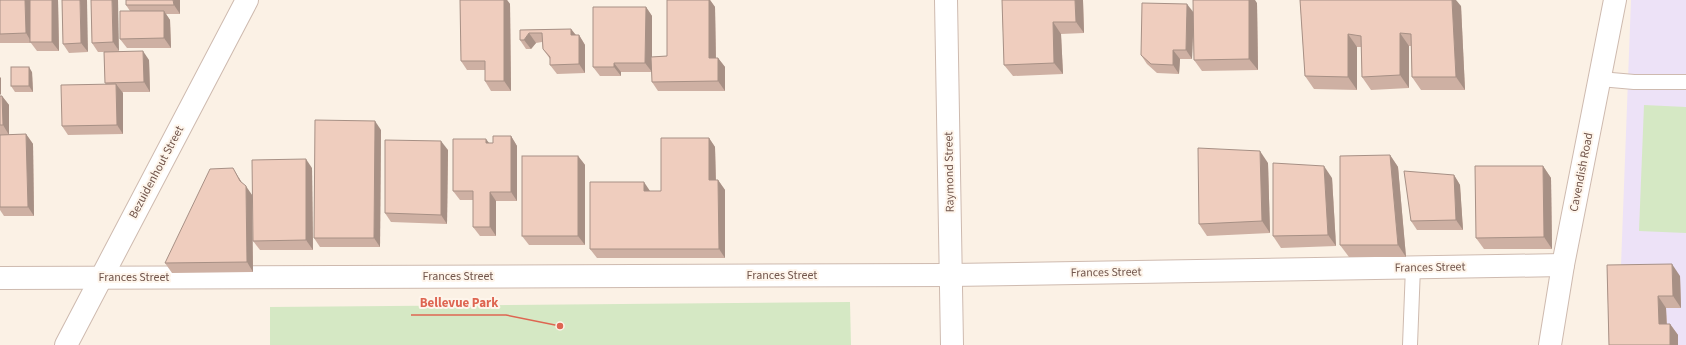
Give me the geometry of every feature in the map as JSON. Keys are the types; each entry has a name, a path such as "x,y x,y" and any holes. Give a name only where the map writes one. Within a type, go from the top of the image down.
{"street":[{"name":"Bezuidenhout Street","path":"66,345 247,0"},
{"name":"Raymond Street","path":"946,0 952,345"},
{"name":"Cavendish Road","path":"1550,345 1563,265 1615,0"},
{"name":"Frances Street","path":"0,278 102,276 951,275 1563,265"}],"lane":[{"path":"1600,79 1634,82 1686,82"},
{"path":"1410,345 1413,267"}],"shaded area":[{"path":"1631,0 1686,0 1686,345 1618,345"}],"green space":[{"path":"1644,105 1686,107 1686,233 1639,231"},
{"path":"850,302 851,345 270,345 270,307"}],"building":[{"path":"0,0 25,0 26,33 0,34"},
{"path":"30,0 52,0 52,42 30,42"},
{"path":"62,0 80,0 81,43 63,44"},
{"path":"91,0 112,0 113,42 92,43"},
{"path":"126,0 173,0 174,5 126,5"},
{"path":"460,0 504,0 504,81 485,81 485,61 461,61"},
{"path":"667,0 709,0 709,58 718,58 718,81 652,82 651,57 667,56"},
{"path":"1002,0 1075,0 1076,22 1053,22 1054,63 1004,65"},
{"path":"1193,0 1249,0 1249,59 1194,60"},
{"path":"1300,0 1452,0 1456,77 1412,77 1411,34 1400,33 1400,75 1362,77 1361,36 1348,34 1348,77 1305,76"},
{"path":"1142,3 1187,4 1186,50 1173,50 1173,65 1151,64 1141,55"},
{"path":"593,7 646,7 645,63 614,63 614,67 593,67"},
{"path":"120,11 164,11 164,38 120,39"},
{"path":"571,29 571,35 579,35 579,64 550,65 550,57 543,49 542,33 529,33 524,40 520,40 520,30"},
{"path":"143,51 144,82 105,83 104,52"},
{"path":"11,67 29,67 29,86 11,86"},
{"path":"116,84 117,125 62,126 61,85"},
{"path":"0,96 2,96 3,125 0,125"},
{"path":"315,120 375,121 374,238 314,238"},
{"path":"26,134 28,207 0,207 0,135"},
{"path":"493,136 511,136 511,192 490,192 490,227 473,227 473,191 453,191 453,139 486,139 486,143 493,143"},
{"path":"661,138 709,138 709,180 718,180 719,249 590,249 590,182 644,182 644,191 661,191"},
{"path":"385,140 441,141 441,215 385,213"},
{"path":"1198,148 1260,151 1262,221 1199,224"},
{"path":"1390,155 1398,245 1340,245 1340,156"},
{"path":"522,156 578,156 578,236 522,236"},
{"path":"306,159 306,240 253,241 252,160"},
{"path":"1273,163 1324,166 1328,235 1273,236"},
{"path":"1475,166 1543,166 1544,237 1476,238"},
{"path":"233,168 240,181 246,186 247,262 165,263 210,169"},
{"path":"1404,171 1454,175 1456,220 1411,221"},
{"path":"1672,264 1673,296 1658,296 1659,324 1670,324 1670,345 1609,345 1607,265"}],"place":[{"name":"Bellevue Park","path":"560,326"}]}
